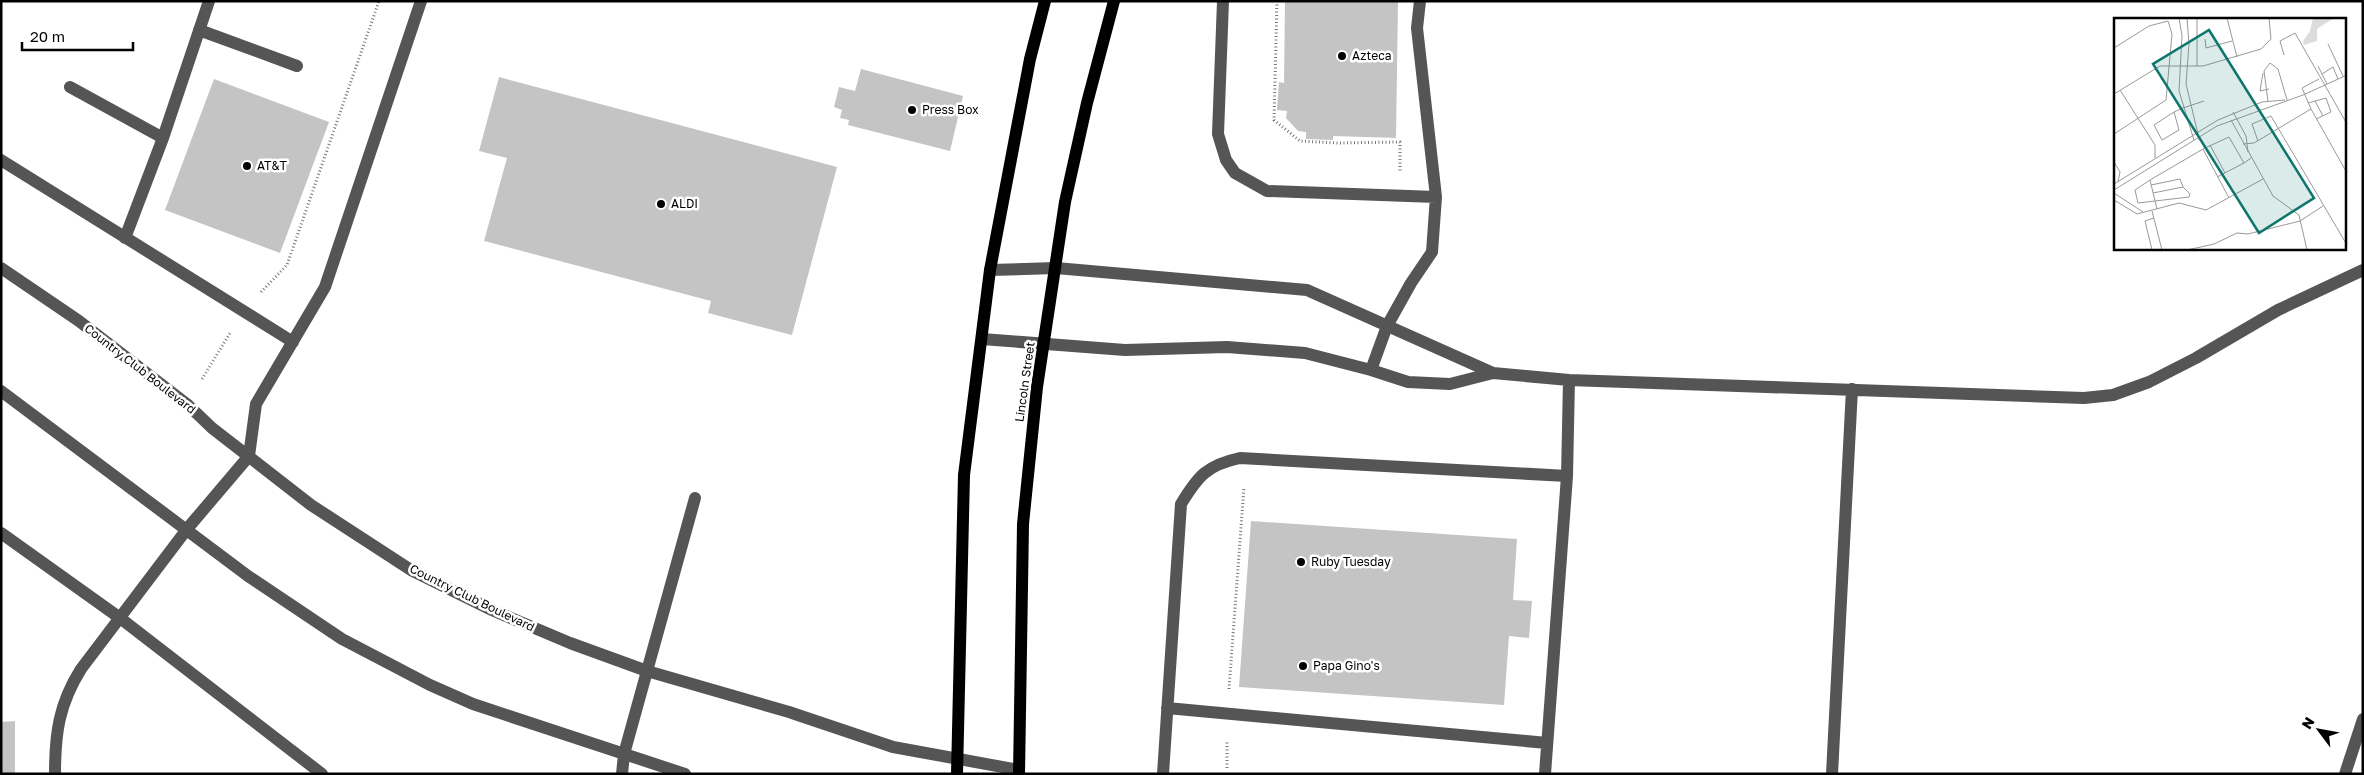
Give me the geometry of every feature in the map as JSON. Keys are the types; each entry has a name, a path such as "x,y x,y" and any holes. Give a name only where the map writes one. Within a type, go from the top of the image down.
{"main road":[{"path":"957,774 964,475 990,270 1030,58 1046,1"},
{"name":"Lincoln Street","path":"1019,772 1023,524 1037,387 1066,202 1085,112 1114,1"}],"street":[{"path":"125,238 164,138 209,1"},
{"path":"55,774 55,741 68,691 187,529 249,456 256,404 325,286 421,1"},
{"path":"1223,1 1218,134 1226,160 1236,173 1267,191 1436,197"},
{"path":"1371,370 1387,326 1411,283 1432,252 1436,197 1417,28 1420,1"},
{"path":"199,30 297,66"},
{"path":"70,87 164,138"},
{"path":"1,160 293,342"},
{"name":"Country Club Boulevard","path":"1,268 79,321 188,405 212,428 311,505 411,570 500,614 570,644 647,671 789,712 894,747 957,758 1019,772"},
{"path":"990,270 1056,268 1307,290 1493,373 1569,380 2084,398 2112,395 2149,382 2196,358 2278,310 2363,270"},
{"path":"982,339 1125,350 1227,347 1305,354 1371,370 1408,382 1450,384 1493,373"},
{"path":"1545,774 1567,476 1569,380"},
{"path":"1832,774 1852,389"},
{"path":"1,391 248,576 342,639 430,685 473,704 685,774"},
{"path":"1164,774 1181,504 1204,471 1222,462 1240,458 1567,476"},
{"path":"622,774 624,754 695,498"},
{"path":"1,533 120,618 322,774"},
{"path":"1168,708 1547,743"},
{"path":"2345,774 2363,719"}],"path":[{"path":"202,379 246,312 264,288 287,265 379,1"},
{"path":"1277,1 1274,120 1300,141 1337,144 1400,142 1400,196"},
{"path":"1229,694 1244,488"},
{"path":"1227,740 1227,768"}],"building":[{"path":"1285,1 1398,1 1396,138 1333,136 1333,140 1306,139 1306,132 1298,131 1286,118 1287,111 1277,110 1279,82 1284,83"},
{"path":"861,69 963,96 950,151 848,125 849,120 840,118 842,110 834,107 839,87 855,91"},
{"name":"ALDI","path":"499,77 837,167 792,335 708,313 711,301 484,241 507,158 479,151"},
{"name":"AT&T","path":"214,79 329,122 280,253 165,210"},
{"path":"1251,521 1517,539 1513,600 1532,601 1529,638 1509,636 1504,705 1239,687"},
{"path":"15,721 15,774 1,774 1,722"}],"place":[{"name":"Azteca","path":"1342,56"},
{"name":"Press Box","path":"912,110"},
{"name":"AT&T","path":"247,166"},
{"name":"ALDI","path":"661,204"},
{"name":"Ruby Tuesday","path":"1301,562"},
{"name":"Papa Gino's","path":"1303,666"}]}
